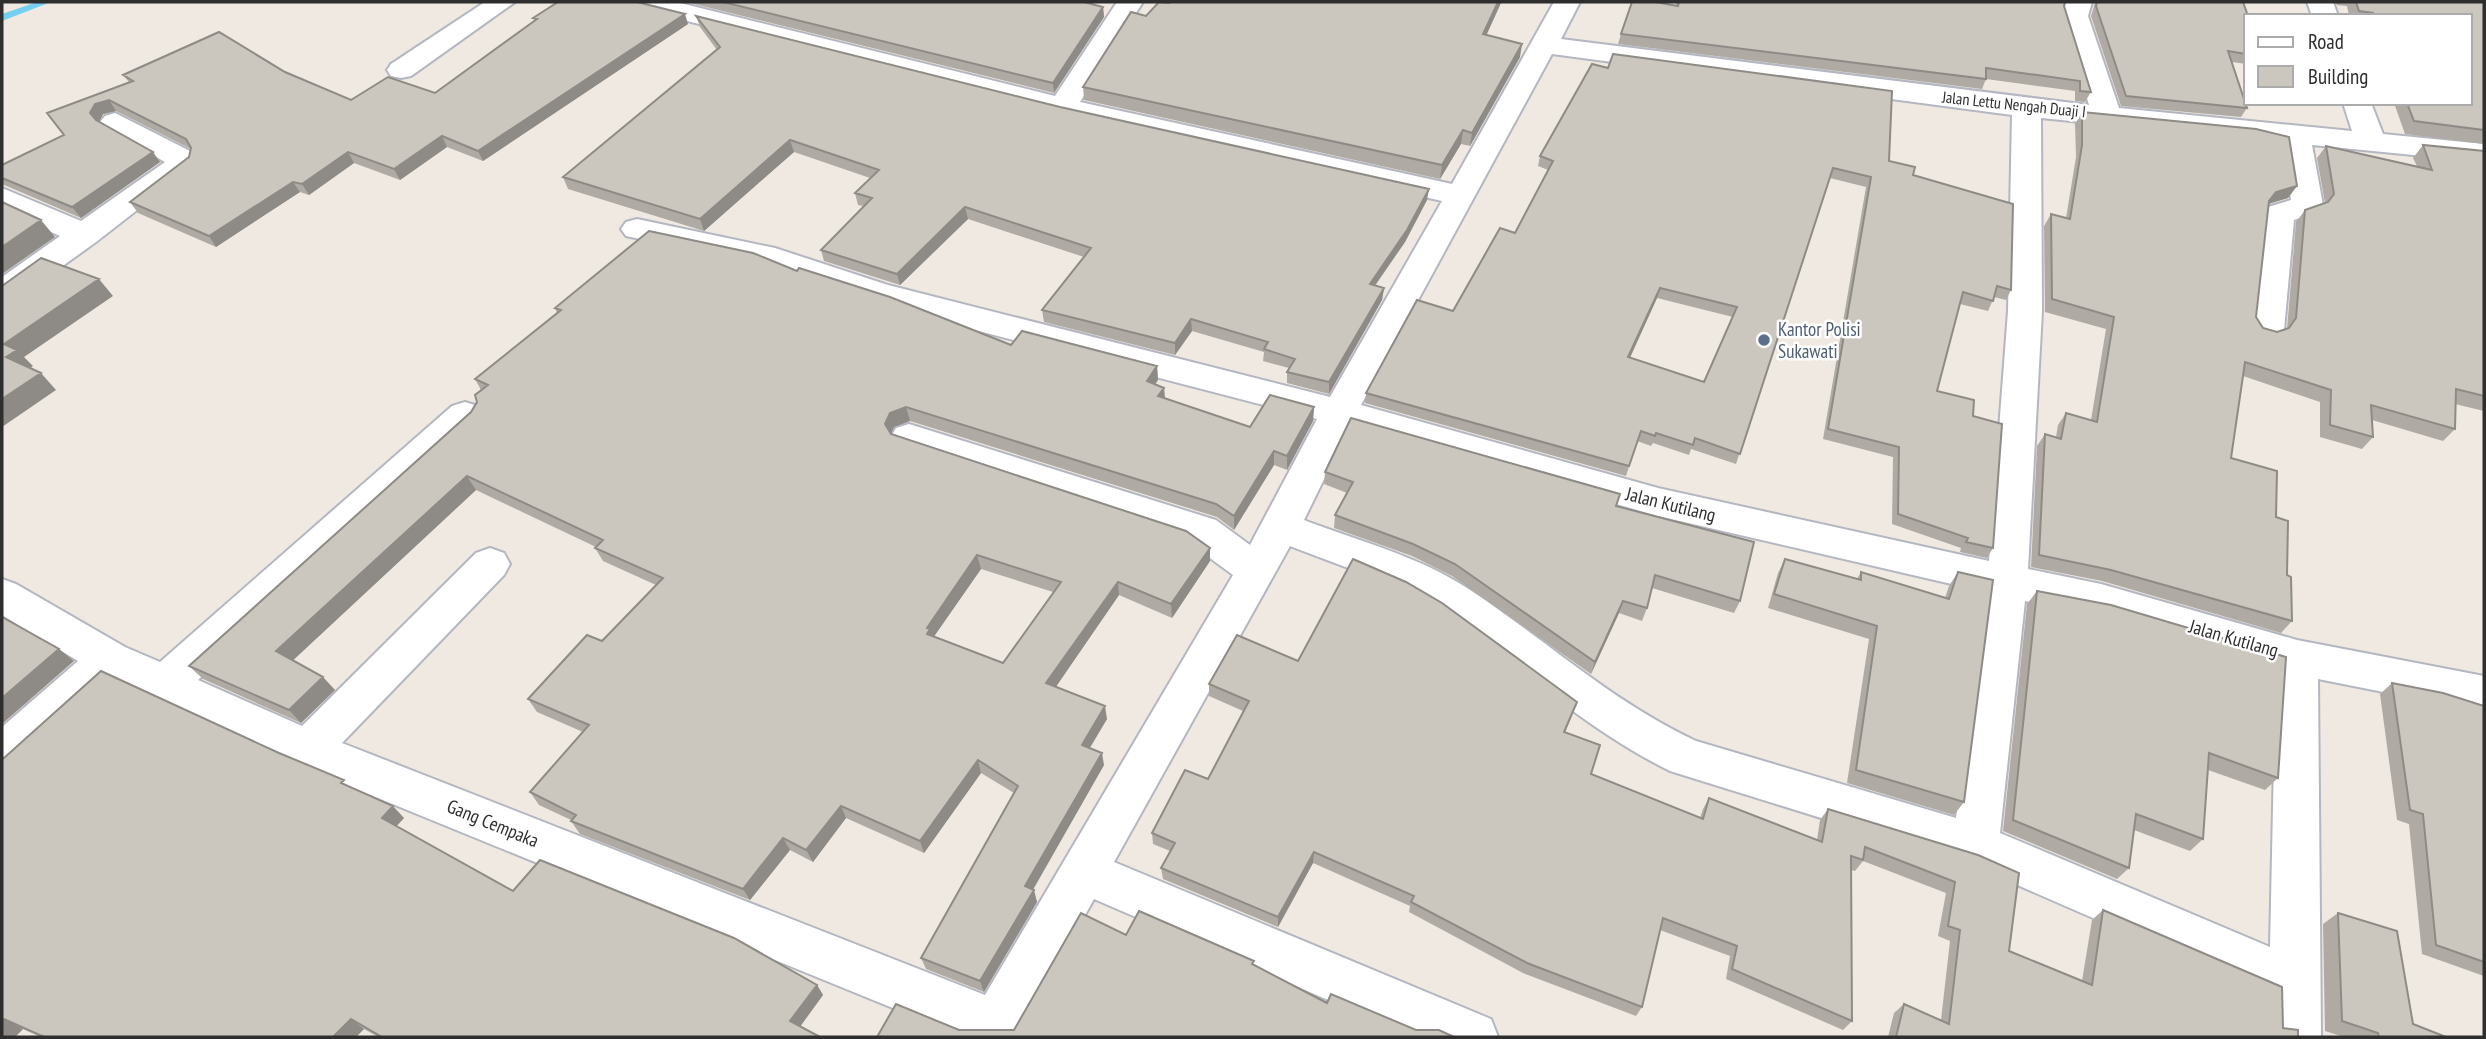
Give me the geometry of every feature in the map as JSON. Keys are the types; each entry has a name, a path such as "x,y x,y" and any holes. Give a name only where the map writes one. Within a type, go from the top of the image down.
{"street":[{"path":"401,70 502,2"},
{"path":"645,2 1062,107 1461,197"},
{"path":"1062,107 1130,2"},
{"path":"993,1031 1281,527 1339,412 1546,45 1567,2"},
{"path":"2079,2 2076,16 2106,113"},
{"name":"Jalan Lettu Nengah Duaji I","path":"1546,45 2027,108 2106,113 2484,153"},
{"path":"2358,105 2371,142"},
{"path":"1976,845 2007,582 2025,311 2027,108"},
{"path":"2,293 180,165 181,158 115,122"},
{"path":"2267,330 2279,214 2307,205 2296,135"},
{"path":"2,198 85,235"},
{"name":"Jalan Kutilang","path":"637,229 775,258 879,295 1339,412 1658,502 2007,582 2101,600 2297,657 2484,694"},
{"path":"166,683 465,415"},
{"path":"909,438 1202,531 1256,570"},
{"path":"1281,527 1418,580 1455,601 1597,707 1644,737 1686,757 1976,845 2294,981"},
{"path":"308,749 490,564"},
{"name":"Gang Cempaka","path":"2,595 110,659 308,749 993,1031"},
{"path":"2296,1037 2294,981 2297,657"},
{"path":"2,754 110,659"},
{"path":"1084,872 1473,1037"}],"building":[{"path":"558,2 637,2 685,14 478,151 442,136 394,169 348,152 302,184 293,182 209,236 130,202 189,157 191,148 186,139 109,100 95,104 90,113 96,120 153,152 72,207 2,178 2,165 64,135 47,113 133,81 123,75 219,32 285,72 351,100 388,77 435,93"},
{"path":"723,2 1084,2 1103,7 1053,83"},
{"path":"1159,2 1498,2 1483,34 1522,44 1472,133 1463,130 1442,165 1083,87 1131,12 1146,16"},
{"path":"1632,2 1678,6 1679,2 2065,2 2091,92 2080,91 2080,81 1986,68 1986,79 1621,34"},
{"path":"2097,2 2243,2 2247,14 2244,14 2244,54 2228,51 2247,108 2126,96 2096,6"},
{"path":"2356,2 2484,2 2484,130 2414,121 2408,105 2472,105 2472,14 2373,14 2359,11"},
{"path":"696,16 1060,107 1429,189 1407,230 1370,284 1384,288 1329,382 1287,372 1295,359 1264,349 1268,342 1191,319 1175,343 1042,310 1091,248 965,207 897,274 821,250 872,198 855,193 879,170 790,140 700,219 563,177 720,47"},
{"path":"1613,54 1892,91 1889,161 1915,167 1913,175 2013,204 2011,290 1997,286 1993,301 1963,292 1937,391 1974,400 1973,416 2002,424 1993,548 1966,542 1968,538 1898,514 1899,447 1828,429 1871,177 1833,168 1740,454 1695,438 1693,445 1641,431 1629,466 1366,393 1417,300 1453,311 1500,228 1515,233 1553,161 1540,156 1592,64 1608,68","holes":["1660,288 1737,307 1704,382 1628,357"]},
{"path":"2082,112 2256,129 2289,137 2297,186 2276,192 2269,201 2256,317 2263,328 2277,332 2289,328 2296,318 2305,210 2328,202 2334,194 2326,146 2432,170 2423,145 2484,151 2484,396 2456,389 2455,429 2371,405 2373,437 2330,425 2331,390 2245,362 2231,458 2277,471 2276,517 2288,521 2287,575 2291,577 2292,621 2111,570 2039,555 2045,434 2061,439 2066,413 2097,422 2114,317 2052,299 2051,214 2070,219 2082,145"},
{"path":"2,202 41,220 2,247"},
{"path":"649,231 753,253 797,271 799,268 890,297 1011,345 1022,331 1157,366 1147,381 1164,388 1158,396 1250,427 1270,395 1314,407 1287,456 1274,451 1234,516 1216,504 906,407 890,413 885,424 891,434 1186,531 1210,548 1171,604 1118,582 1046,683 1105,706 1082,745 1102,753 1025,886 1034,890 980,981 921,958 1018,786 978,760 920,841 841,806 806,850 783,838 743,889 571,821 576,815 530,792 589,725 528,699 587,635 602,641 663,578 595,548 603,540 467,476 276,651 323,677 289,710 189,666 471,412 477,402 475,395 488,385 475,379 561,310 555,308","holes":["977,555 1061,582 1003,663 927,634 930,629 927,628"]},
{"path":"41,258 99,279 4,344 17,350 6,357 41,373 2,399 2,286"},
{"path":"1351,418 1620,494 1616,506 1754,542 1740,601 1655,575 1647,608 1623,601 1595,662 1455,564 1413,544 1335,515 1353,482 1325,472"},
{"path":"1353,559 1406,582 1442,603 1577,702 1564,732 1600,745 1591,774 1703,819 1709,798 1822,842 1828,809 1978,855 2019,873 2009,951 2092,985 2103,910 2282,987 2283,1028 2298,1030 2298,1037 1896,1037 1904,1004 1949,1024 1960,930 1948,926 1955,882 1865,847 1863,860 1851,856 1852,1021 1732,969 1737,946 1663,918 1642,1007 1527,963 1411,902 1414,896 1314,852 1278,917 1161,868 1175,843 1152,833 1185,770 1208,779 1249,701 1209,684 1237,635 1298,661"},
{"path":"1785,559 1861,580 1861,572 1949,599 1958,572 1993,580 1964,802 1856,770 1877,626 1774,594"},
{"path":"2037,591 2111,605 2286,657 2278,778 2209,753 2203,839 2136,814 2129,868 2013,820"},
{"path":"2,617 59,649 2,698"},
{"path":"101,671 344,780 341,783 393,806 382,818 513,891 540,860 734,938 817,985 790,1021 820,1037 382,1037 351,1019 333,1037 44,1037 4,1019 2,1022 2,759"},
{"path":"2392,683 2443,693 2484,706 2484,962 2436,945 2423,814 2410,810"},
{"path":"1139,911 1254,961 1252,964 1327,1003 1331,994 1416,1030 1439,1030 1454,1037 877,1037 896,1004 959,1030 1014,1030 1081,913 1126,935"},
{"path":"2338,913 2397,931 2413,1024 2446,1037 2379,1037 2378,1033 2342,1021"}],"waterway":[{"path":"2,18 46,2"}],"place":[{"name":"Kantor Polisi Sukawati","path":"1764,340"}]}
